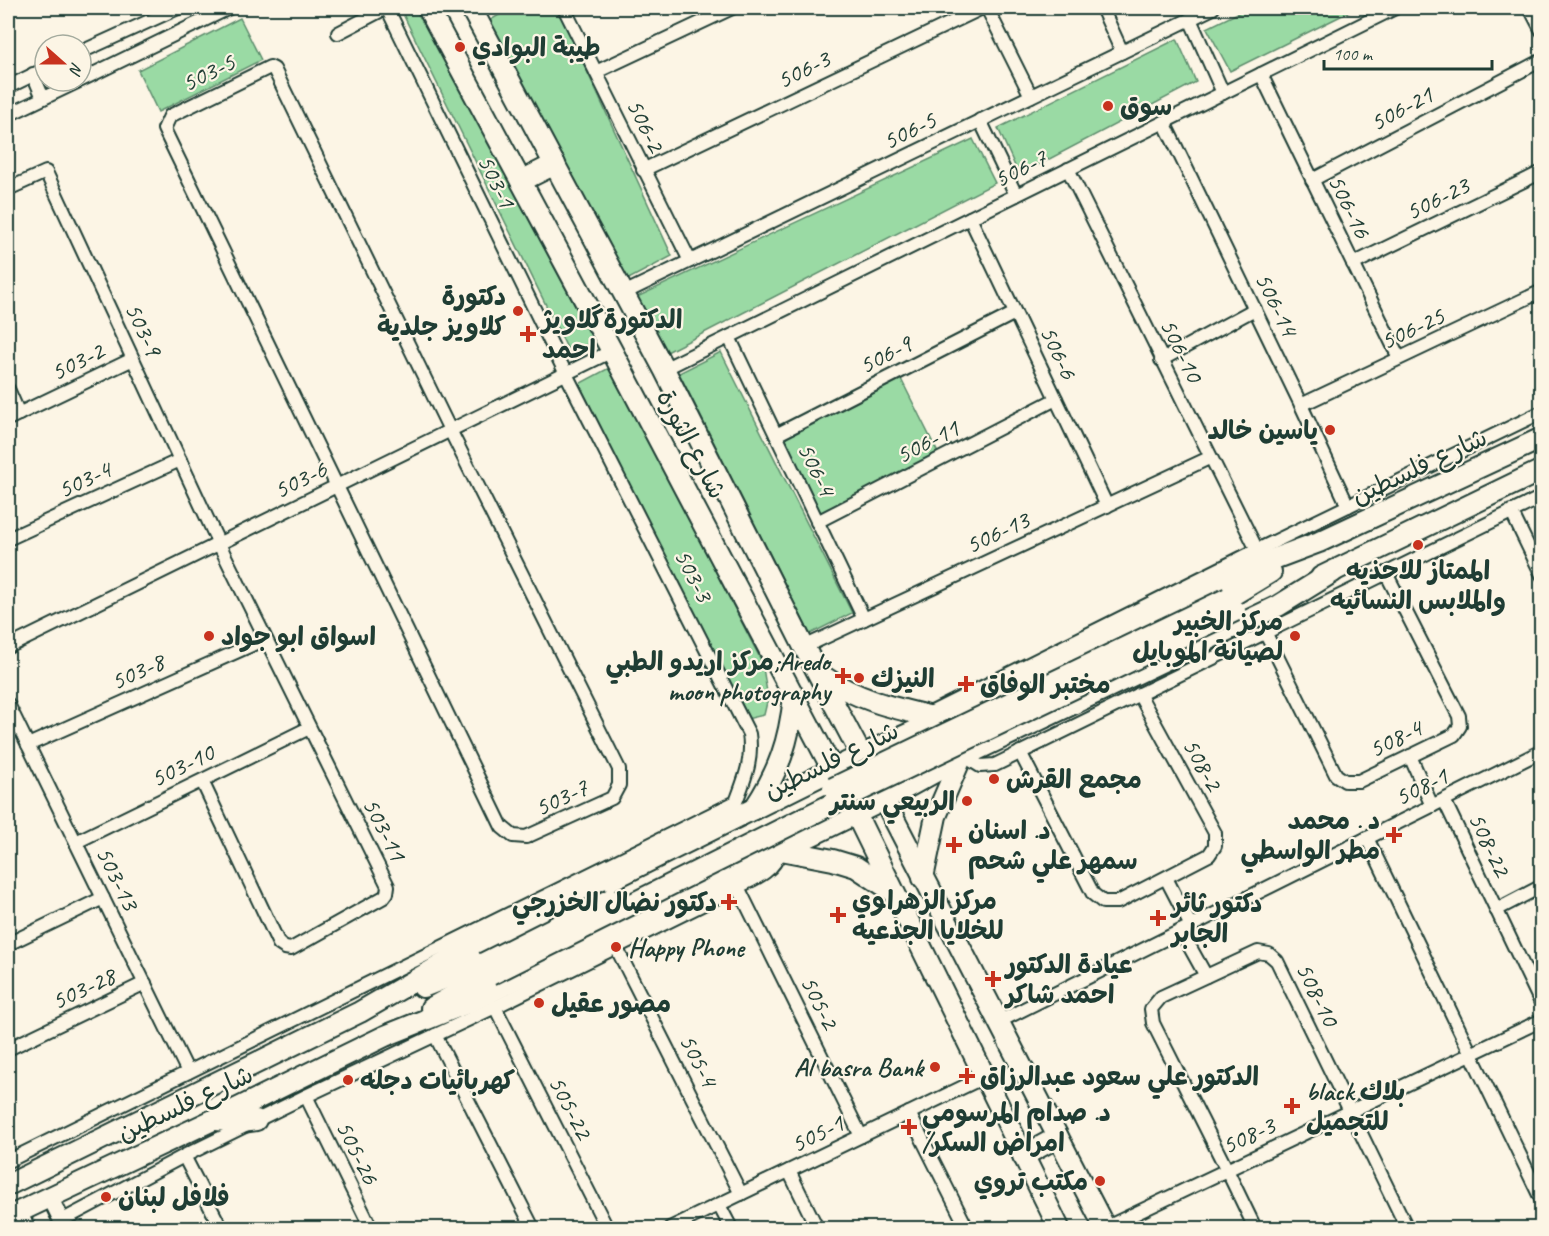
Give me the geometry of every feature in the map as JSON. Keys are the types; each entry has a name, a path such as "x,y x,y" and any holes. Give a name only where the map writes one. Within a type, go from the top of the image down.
{"main road":[{"name":"شارع الثورة","path":"428,8 835,775"},
{"name":"شارع الثورة","path":"476,10 664,369 804,647 864,760"},
{"path":"521,181 555,164"},
{"name":"شارع فلسطين","path":"8,1185 360,1012 450,960 744,806 835,775 864,760 933,717 1263,563 1319,542 1542,438"},
{"name":"شارع فلسطين","path":"18,1219 50,1197 385,1036 470,1002 781,850 882,796 1278,606 1333,572 1542,470"},
{"name":"شارع فلسطين","path":"1231,604 1319,542"},
{"name":"شارع فلسطين","path":"385,1036 453,994 487,969 821,794 1231,604 1333,572"},
{"path":"819,673 850,693 877,703 933,717"},
{"path":"744,806 770,786 783,757 791,728 794,697"},
{"path":"923,878 936,816 963,757"},
{"path":"882,796 1105,1228"},
{"path":"854,810 1059,1228"},
{"path":"781,850 856,867 893,892"},
{"name":"شارع فلسطين","path":"360,1012 487,969"},
{"path":"213,1120 235,1122 256,1120"},
{"path":"1023,1156 1058,1137"}],"street":[{"path":"93,47 178,8"},
{"path":"93,74 229,8"},
{"name":"503-1","path":"338,33 387,8 566,374"},
{"name":"506-2","path":"564,8 690,261"},
{"path":"596,72 732,8"},
{"name":"506-3","path":"643,170 982,8"},
{"path":"987,8 1031,96"},
{"path":"1102,8 1122,52"},
{"name":"506-5","path":"624,294 1213,8"},
{"name":"506-7","path":"664,369 1395,8"},
{"path":"1530,8 1542,30"},
{"path":"1190,19 1223,93"},
{"name":"506-21","path":"1312,180 1542,60"},
{"name":"503-5","path":"336,486 164,129 170,116 270,67 274,69 450,430"},
{"path":"8,87 33,74"},
{"name":"506-16","path":"1261,74 1399,358"},
{"path":"41,93 43,98"},
{"path":"8,115 53,93"},
{"path":"980,120 1016,195"},
{"name":"506-14","path":"1164,122 1348,506"},
{"name":"506-10","path":"1068,170 1209,458 1257,550"},
{"name":"503-9","path":"8,189 46,172 219,544"},
{"name":"506-23","path":"1353,264 1542,172"},
{"name":"506-6","path":"970,218 1107,506"},
{"name":"506-25","path":"1301,405 1542,291"},
{"path":"1161,360 1255,309"},
{"name":"506-9","path":"776,435 1016,313"},
{"name":"506-4","path":"729,337 864,619"},
{"name":"503-6","path":"8,647 612,351"},
{"name":"503-2","path":"13,417 133,359"},
{"name":"503-3","path":"566,374 749,734 752,751 746,775 744,806"},
{"path":"8,390 13,417"},
{"name":"506-11","path":"817,522 1056,399"},
{"path":"933,717 1257,550 1542,412"},
{"name":"503-7","path":"336,486 502,827 513,836 526,837 612,798 619,785 619,769 450,430"},
{"name":"506-13","path":"804,647 1209,458"},
{"name":"503-4","path":"8,539 180,460"},
{"path":"963,757 985,767 995,765 1542,497"},
{"path":"1511,512 1542,575"},
{"name":"503-11","path":"202,781 279,945 291,948 384,897 387,893 388,886 219,544"},
{"name":"508-4","path":"1265,632 1336,775 1345,781 1359,781 1454,735 1460,726 1460,716 1386,573"},
{"name":"503-8","path":"28,745 265,639"},
{"name":"508-2","path":"1020,752 1093,894 1102,902 1118,902 1209,855 1215,846 1215,833 1139,694"},
{"name":"503-13","path":"8,704 12,725 28,745 188,1072"},
{"name":"503-10","path":"76,842 309,728"},
{"name":"508-1","path":"998,1022 1542,751"},
{"path":"1410,756 1432,806"},
{"name":"508-22","path":"1444,800 1542,1005"},
{"path":"8,1161 188,1072 744,806"},
{"path":"1367,838 1542,1201"},
{"path":"50,1197 63,1225 184,1156 767,872 778,859 781,850"},
{"path":"1166,878 1206,976"},
{"path":"1496,910 1542,886"},
{"name":"505-2","path":"738,887 861,1136"},
{"path":"8,944 103,898"},
{"name":"505-4","path":"616,947 741,1194"},
{"name":"508-10","path":"1227,1170 1153,1023 1151,1009 1161,997 1258,952 1269,954 1277,961 1350,1111"},
{"name":"503-28","path":"8,1049 145,983"},
{"name":"505-22","path":"495,1006 607,1228"},
{"name":"508-3","path":"1105,1228 1542,1020"},
{"path":"435,1035 533,1228"},
{"name":"505-1","path":"670,1228 984,1077"},
{"name":"505-26","path":"306,1095 370,1228"},
{"path":"1350,1111 1407,1228"},
{"path":"909,1113 967,1228"},
{"path":"184,1156 221,1228"},
{"path":"1227,1170 1255,1228"},
{"path":"789,1171 817,1228"},
{"path":"719,1205 731,1228"}],"green space":[{"path":"400,8 417,8 593,340 571,356"},
{"path":"511,8 558,8 672,256 625,281 487,22"},
{"path":"1248,8 1357,8 1230,71 1207,28"},
{"path":"240,18 261,60 158,112 138,70"},
{"path":"1177,39 1196,82 1019,175 998,128"},
{"path":"973,139 995,183 667,352 637,297"},
{"path":"721,352 852,613 810,634 679,373"},
{"path":"611,367 762,662 768,698 764,715 747,719 579,384"},
{"path":"898,373 941,459 817,522 776,435"}],"place":[{"name":"طيبة البوادي","path":"460,47"},
{"name":"سوق","path":"1108,106"},
{"name":"دكتورة كلاويز جلدية","path":"518,311"},
{"name":"الدكتورةگلاويژ احمد","path":"528,334"},
{"name":"ياسين خالد","path":"1330,430"},
{"name":"الممتاز للاحذيه والملابس النسائيه","path":"1418,545"},
{"name":"اسواق ابو جواد","path":"209,636"},
{"name":"مركز الخبير لصيانة الموبايل","path":"1295,636"},
{"name":"مركز اريدو الطبي;Aredo moon photography","path":"843,676"},
{"name":"النيزك","path":"859,678"},
{"name":"مختبر الوفاق","path":"966,684"},
{"name":"مجمع القرش","path":"994,779"},
{"name":"الربيعي سنتر","path":"967,801"},
{"name":"د . محمد مطر الواسطي","path":"1394,835"},
{"name":"د. اسنان سمهر علي شحم","path":"954,845"},
{"name":"دكتور نضال الخزرجي","path":"729,902"},
{"name":"مركز الزهراوي للخلايا الجذعيه","path":"838,915"},
{"name":"دكتور ثائر الجابر","path":"1158,918"},
{"name":"Happy Phone","path":"616,947"},
{"name":"عيادة الدكتور احمد شاكر","path":"993,979"},
{"name":"مصور عقيل","path":"539,1003"},
{"name":"Al basra Bank","path":"935,1067"},
{"name":"الدكتور علي سعود عبدالرزاق","path":"967,1076"},
{"name":"كهربائيات دجله","path":"348,1080"},
{"name":"black بلاك للتجميل","path":"1292,1106"},
{"name":"د. صدام المرسومي /امراض السكر","path":"909,1127"},
{"name":"مكتب تروي","path":"1100,1181"},
{"name":"فلافل لبنان","path":"106,1197"}]}
